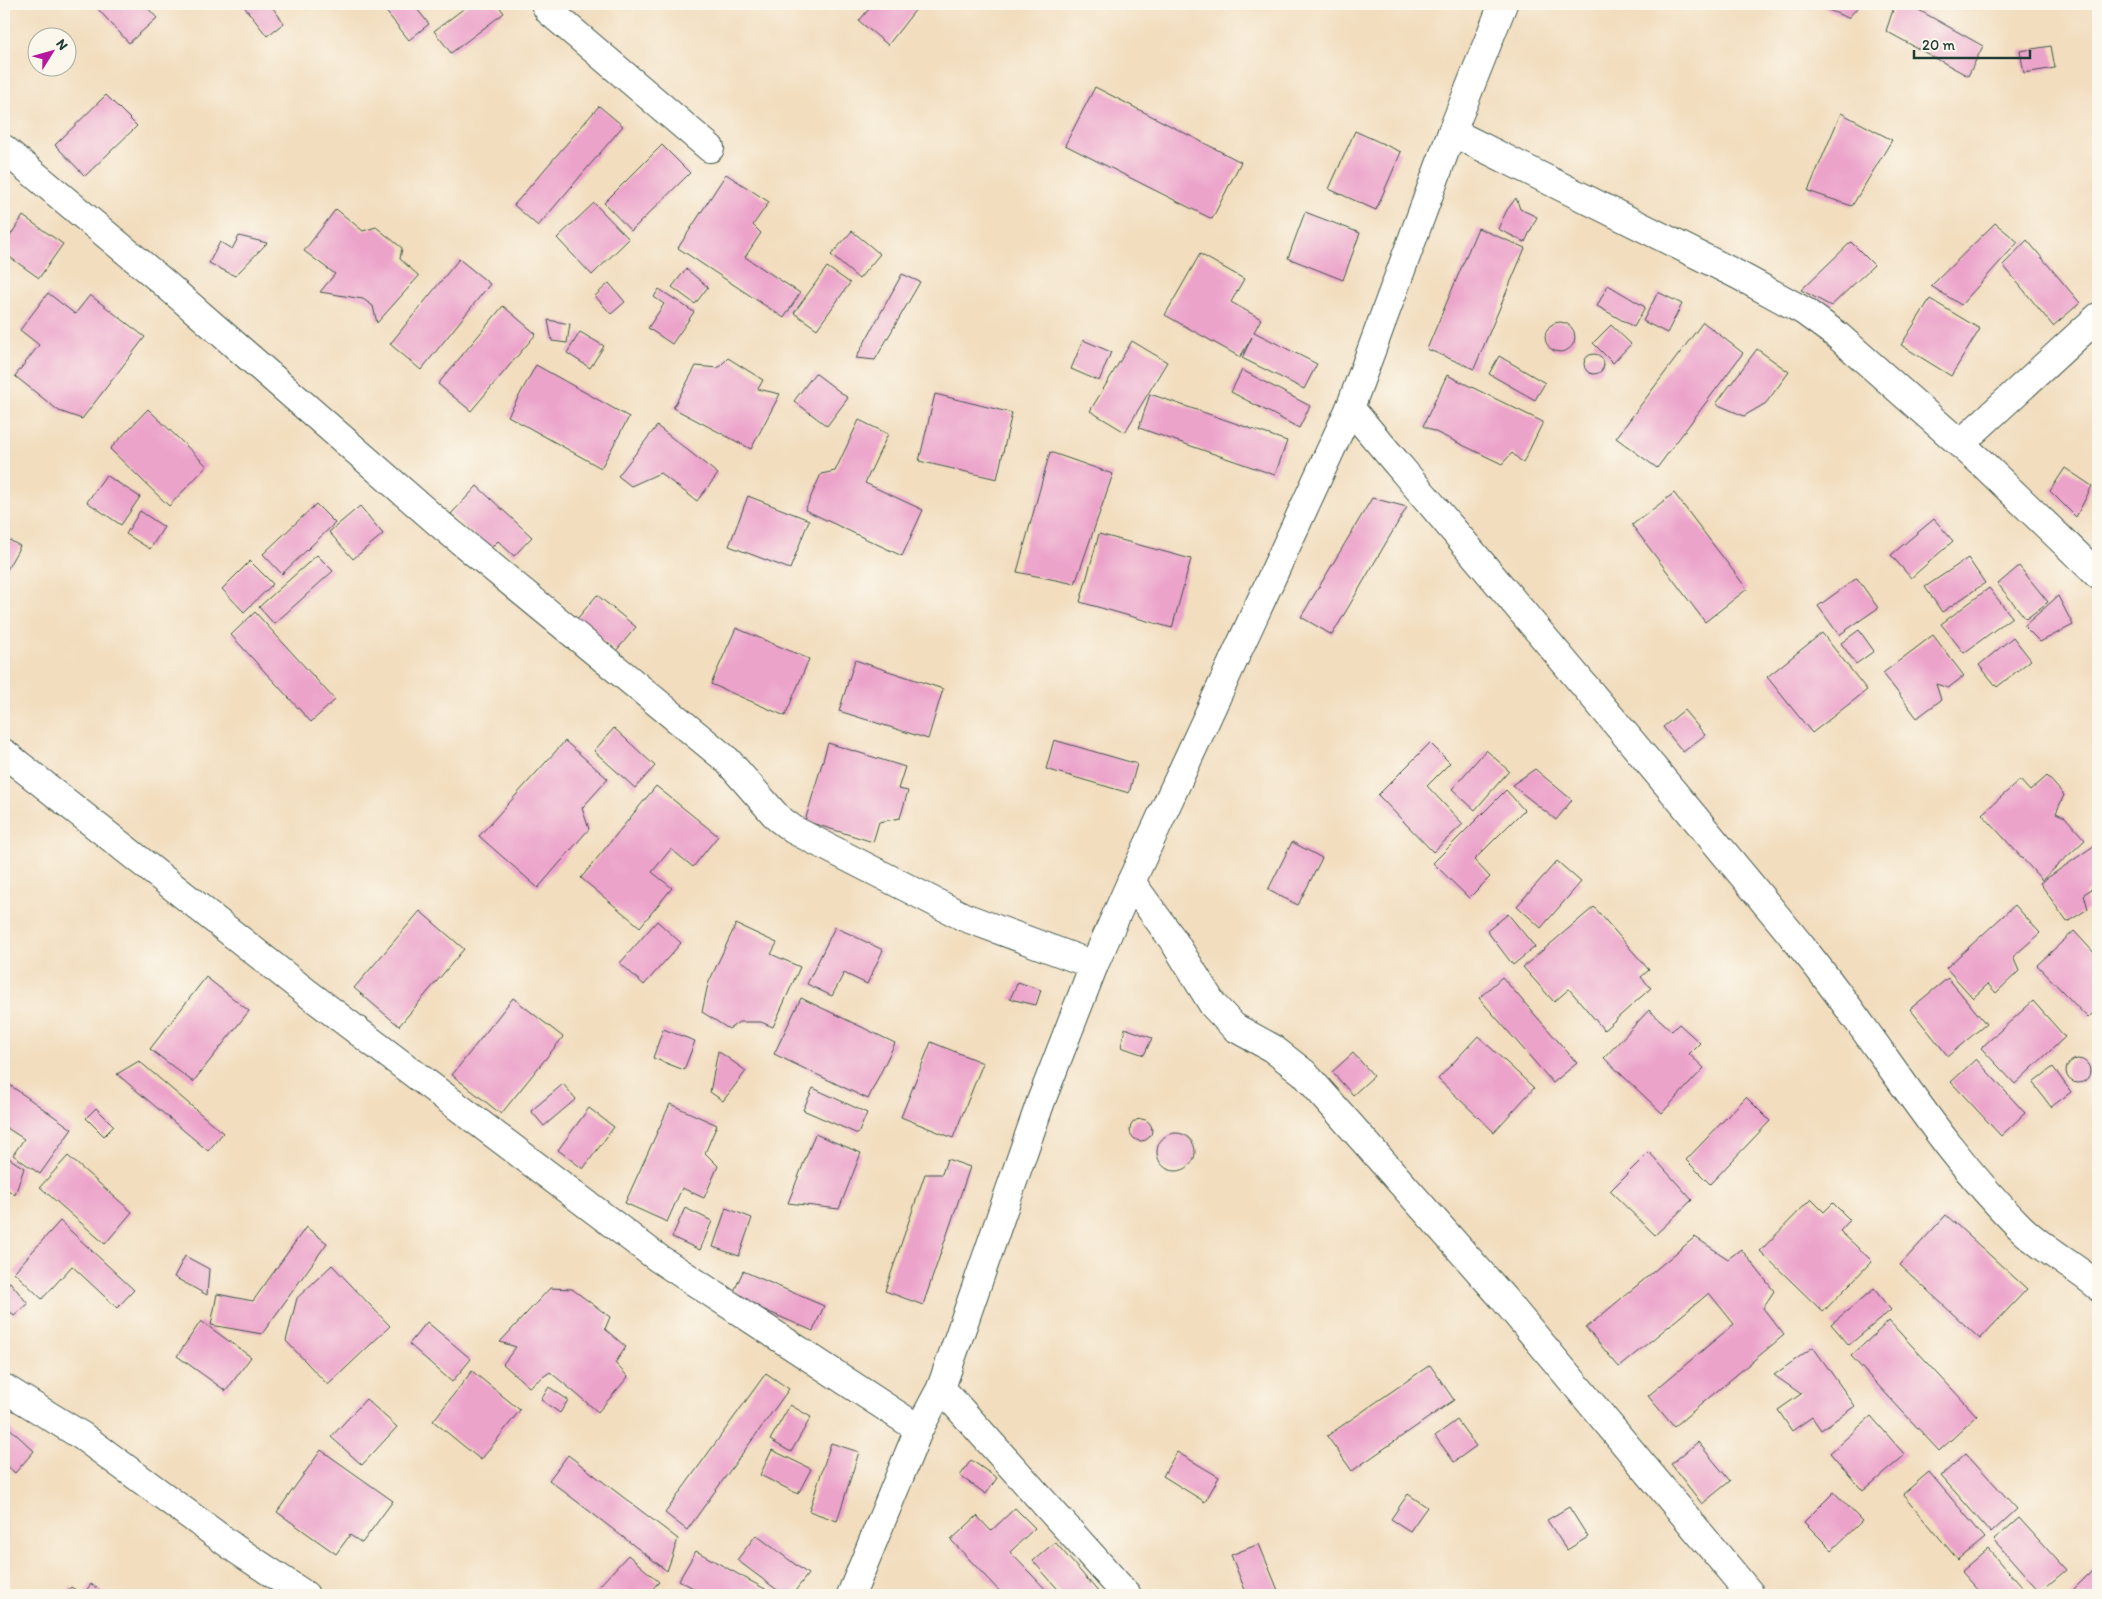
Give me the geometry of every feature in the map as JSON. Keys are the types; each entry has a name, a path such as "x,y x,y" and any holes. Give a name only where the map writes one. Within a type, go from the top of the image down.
{"street":[{"path":"545,4 549,11 710,148"},
{"path":"851,1595 919,1429 941,1388 1041,1101 1094,965 1130,882 1350,408 1452,132 1503,4"},
{"path":"1452,132 1786,300 1837,335 1960,444 2098,576"},
{"path":"4,149 163,282 440,524 727,760 778,818 794,830 964,917 1094,965"},
{"path":"1960,444 2098,317"},
{"path":"1350,408 1573,671 1811,959 1936,1129 1983,1188 2022,1229 2098,1286"},
{"path":"4,753 306,992 658,1258 919,1429"},
{"path":"1130,882 1173,940 1213,1005 1234,1027 1272,1048 1304,1073 1503,1298 1750,1595"},
{"path":"4,1388 82,1436 238,1550 306,1595"},
{"path":"941,1388 1127,1595"}],"building":[{"path":"101,4 144,4 157,18 129,43 97,8"},
{"path":"242,4 270,4 284,23 267,36"},
{"path":"380,4 413,4 429,24 409,40"},
{"path":"470,4 497,4 504,13 451,53 434,31"},
{"path":"873,4 920,4 888,45 859,21"},
{"path":"1814,4 1861,4 1848,18"},
{"path":"1895,4 1908,4 1983,46 1968,76 1886,31"},
{"path":"2051,46 2055,68 2024,73 2020,51"},
{"path":"1095,87 1241,162 1212,219 1065,145"},
{"path":"106,95 137,126 85,176 55,145"},
{"path":"599,106 623,126 538,226 514,205"},
{"path":"1841,113 1892,140 1852,206 1808,191"},
{"path":"1355,131 1401,152 1376,210 1329,189"},
{"path":"662,145 690,173 631,231 604,203"},
{"path":"726,174 769,202 753,225 761,233 745,257 800,293 784,318 678,248"},
{"path":"1516,198 1520,209 1537,217 1525,242 1498,229 1507,210"},
{"path":"594,203 629,239 592,275 557,238"},
{"path":"336,209 363,231 376,227 402,248 400,259 419,276 377,323 373,306 363,299 320,292 335,274 304,251"},
{"path":"1305,212 1360,233 1343,280 1288,258"},
{"path":"23,216 63,244 39,278 4,253 4,245"},
{"path":"1995,223 2018,242 1961,305 1931,286"},
{"path":"1478,228 1525,248 1474,369 1427,349"},
{"path":"852,231 880,254 859,279 831,255"},
{"path":"239,236 267,243 235,276 209,263 220,242 232,249"},
{"path":"2027,240 2080,303 2053,326 2003,265"},
{"path":"1851,242 1874,265 1831,306 1801,290"},
{"path":"1200,254 1244,279 1231,302 1261,319 1254,332 1317,364 1304,389 1242,358 1252,337 1240,357 1165,315"},
{"path":"459,259 490,284 421,370 390,344"},
{"path":"827,267 850,283 817,329 794,313"},
{"path":"686,269 708,287 695,304 672,287"},
{"path":"902,274 920,282 875,360 856,358"},
{"path":"609,283 625,302 611,314 595,296"},
{"path":"1608,285 1645,307 1634,327 1597,306"},
{"path":"659,289 694,312 672,344 648,328 664,304 654,297"},
{"path":"1658,292 1682,304 1667,333 1643,321"},
{"path":"48,293 75,314 90,295 145,337 82,419 59,411 15,376 39,345 20,330"},
{"path":"1930,299 1980,329 1951,376 1901,345"},
{"path":"503,306 536,334 471,411 438,384"},
{"path":"548,320 570,324 567,343 552,341"},
{"path":"1560,322 1571,326 1575,337 1571,348 1560,352 1549,348 1545,337 1549,326"},
{"path":"1703,322 1743,353 1657,468 1616,438"},
{"path":"1611,325 1631,344 1613,363 1593,343"},
{"path":"580,332 604,346 590,368 567,353"},
{"path":"1083,340 1111,352 1099,381 1071,369"},
{"path":"1132,341 1167,362 1125,432 1090,411"},
{"path":"1757,349 1789,372 1766,403 1744,416 1716,404"},
{"path":"1594,354 1601,357 1604,364 1601,371 1594,374 1587,371 1584,364 1587,357"},
{"path":"1499,356 1545,383 1535,400 1489,374"},
{"path":"728,358 763,380 758,389 780,394 751,449 673,408 696,366 718,368"},
{"path":"536,365 629,417 601,468 508,416"},
{"path":"1242,370 1310,406 1299,428 1231,392"},
{"path":"815,373 848,398 827,426 794,401"},
{"path":"1447,375 1543,422 1523,463 1512,453 1502,464 1423,426"},
{"path":"935,394 1012,413 997,479 919,461"},
{"path":"1150,394 1287,441 1275,475 1139,428"},
{"path":"148,409 207,466 169,506 110,449"},
{"path":"859,420 888,434 865,483 923,510 902,556 805,510 821,474 835,471"},
{"path":"657,426 718,474 697,501 660,473 631,486 618,476"},
{"path":"1050,452 1113,474 1075,584 1017,572"},
{"path":"2065,468 2092,486 2076,517 2050,491"},
{"path":"106,475 140,497 121,525 87,502"},
{"path":"477,486 532,537 514,556 498,541 490,549 451,514"},
{"path":"1674,493 1747,589 1705,622 1632,525"},
{"path":"748,496 809,520 790,569 729,546"},
{"path":"1372,498 1407,507 1332,635 1301,617"},
{"path":"316,504 335,523 282,574 263,554"},
{"path":"360,506 383,534 353,559 329,532"},
{"path":"140,511 164,527 150,549 126,534"},
{"path":"1934,519 1953,541 1911,578 1891,555"},
{"path":"1099,534 1191,559 1172,628 1080,602"},
{"path":"4,537 20,546 4,575"},
{"path":"317,555 333,571 274,624 259,607"},
{"path":"1968,558 1985,583 1942,612 1925,587"},
{"path":"250,561 273,584 244,612 222,589"},
{"path":"2019,566 2048,602 2026,619 1998,584"},
{"path":"1857,578 1878,608 1839,635 1818,606"},
{"path":"1989,588 2012,617 1964,653 1941,624"},
{"path":"597,595 636,627 616,651 577,619"},
{"path":"2058,596 2073,625 2040,642 2024,626"},
{"path":"255,612 335,700 311,722 231,635"},
{"path":"736,628 809,659 785,716 711,684"},
{"path":"1859,630 1874,651 1856,664 1841,643"},
{"path":"1822,633 1867,690 1812,733 1767,677"},
{"path":"1933,635 1964,676 1948,688 1936,684 1941,700 1917,718 1883,673"},
{"path":"2013,637 2031,660 1997,687 1979,665"},
{"path":"855,660 943,689 928,739 839,711"},
{"path":"1684,710 1705,735 1683,752 1663,727"},
{"path":"614,728 655,766 635,788 594,751"},
{"path":"1054,740 1137,764 1129,793 1046,769"},
{"path":"565,741 608,779 582,808 589,829 538,888 479,836"},
{"path":"828,743 905,767 898,789 908,791 900,818 879,822 873,842 805,821"},
{"path":"1430,743 1450,763 1427,786 1463,824 1433,852 1378,795"},
{"path":"1486,750 1509,771 1475,810 1452,789"},
{"path":"1535,769 1572,800 1556,820 1512,785"},
{"path":"2047,776 2064,795 2056,813 2065,817 2085,840 2042,880 1982,814 2020,780 2030,791"},
{"path":"656,786 718,836 693,867 671,849 652,872 672,888 640,927 581,878"},
{"path":"1506,790 1524,810 1474,860 1490,877 1469,898 1433,863"},
{"path":"1292,842 1322,858 1298,905 1268,890"},
{"path":"2098,843 2098,885 2084,894 2088,909 2067,922 2040,883"},
{"path":"1557,861 1581,882 1541,928 1517,906"},
{"path":"2015,905 2040,933 2013,957 2019,971 1996,993 1988,984 1973,998 1946,968"},
{"path":"1594,907 1649,970 1641,977 1651,988 1604,1030 1569,989 1554,1002 1523,967"},
{"path":"420,911 464,949 399,1026 354,988"},
{"path":"1508,914 1535,947 1513,965 1487,931"},
{"path":"657,921 681,943 644,985 620,963"},
{"path":"736,924 777,943 771,954 800,967 773,1027 761,1022 739,1022 729,1029 702,1012 708,984"},
{"path":"835,927 883,950 867,984 844,973 832,996 807,984"},
{"path":"2074,931 2098,957 2098,1008 2088,1018 2037,965"},
{"path":"206,977 249,1011 193,1082 150,1049"},
{"path":"1502,977 1577,1063 1553,1083 1479,998"},
{"path":"1948,978 1986,1024 1948,1056 1910,1009"},
{"path":"1018,982 1041,990 1036,1005 1010,999"},
{"path":"513,998 563,1037 501,1114 452,1075"},
{"path":"801,998 895,1043 868,1099 774,1054"},
{"path":"2033,1001 2065,1037 2015,1084 1981,1048"},
{"path":"1649,1010 1672,1031 1679,1024 1700,1043 1689,1054 1704,1068 1662,1113 1604,1058"},
{"path":"1125,1028 1152,1038 1144,1055 1121,1047"},
{"path":"663,1029 695,1041 684,1070 653,1058"},
{"path":"1478,1036 1534,1088 1494,1132 1438,1079"},
{"path":"931,1042 983,1063 953,1138 901,1117"},
{"path":"718,1051 746,1071 723,1101 710,1092"},
{"path":"1353,1053 1374,1076 1353,1095 1332,1072"},
{"path":"1976,1059 2025,1113 2001,1136 1951,1082"},
{"path":"2078,1059 2086,1063 2090,1071 2086,1079 2078,1083 2070,1079 2066,1071 2070,1063"},
{"path":"139,1061 223,1133 208,1151 117,1074"},
{"path":"2053,1067 2071,1092 2051,1107 2033,1083"},
{"path":"4,1081 72,1129 40,1174 13,1155 24,1139 4,1126"},
{"path":"563,1084 576,1099 544,1126 531,1111"},
{"path":"813,1088 867,1113 858,1134 803,1110"},
{"path":"1746,1097 1770,1121 1710,1184 1686,1160"},
{"path":"670,1104 717,1125 705,1153 718,1166 704,1198 682,1188 667,1222 625,1203"},
{"path":"96,1108 114,1126 104,1136 86,1118"},
{"path":"589,1108 614,1127 583,1169 558,1150"},
{"path":"1141,1119 1149,1122 1152,1130 1149,1138 1141,1141 1133,1138 1130,1130 1133,1122"},
{"path":"1176,1133 1189,1139 1195,1152 1189,1165 1176,1171 1163,1165 1157,1152 1163,1139"},
{"path":"815,1134 861,1153 839,1209 788,1203"},
{"path":"1649,1152 1692,1200 1655,1235 1610,1191"},
{"path":"4,1155 24,1168 15,1195 4,1187"},
{"path":"68,1156 132,1212 105,1244 40,1187"},
{"path":"947,1159 970,1167 923,1305 885,1291 925,1174 942,1174"},
{"path":"1811,1199 1824,1212 1833,1203 1850,1220 1840,1231 1872,1261 1823,1312 1760,1251"},
{"path":"685,1208 712,1221 700,1250 672,1237"},
{"path":"726,1208 752,1218 739,1256 713,1247"},
{"path":"1946,1215 2027,1289 1980,1339 1900,1265"},
{"path":"60,1221 134,1290 117,1308 72,1266 42,1299 14,1272"},
{"path":"306,1227 327,1243 262,1334 211,1325 217,1294 253,1301"},
{"path":"1695,1237 1728,1259 1741,1249 1774,1291 1763,1308 1784,1335 1674,1427 1648,1396 1734,1324 1709,1293 1619,1367 1586,1328"},
{"path":"185,1256 209,1269 207,1295 174,1277"},
{"path":"332,1265 390,1326 328,1385 286,1341 297,1298"},
{"path":"743,1271 824,1306 813,1331 732,1296"},
{"path":"10,1282 28,1304 14,1316 4,1304 4,1285"},
{"path":"550,1288 572,1289 610,1317 605,1329 626,1347 615,1363 628,1377 598,1412 550,1372 529,1387 503,1364 516,1347 500,1342"},
{"path":"1874,1289 1891,1310 1849,1345 1831,1324"},
{"path":"201,1321 251,1357 226,1391 177,1356"},
{"path":"1889,1321 1977,1416 1939,1451 1851,1356"},
{"path":"427,1322 471,1359 452,1382 409,1344"},
{"path":"1813,1347 1855,1406 1821,1430 1812,1417 1792,1431 1778,1410 1801,1394 1774,1375"},
{"path":"1430,1365 1454,1400 1352,1471 1327,1436"},
{"path":"472,1371 520,1410 481,1460 433,1421"},
{"path":"766,1373 789,1389 687,1530 665,1513"},
{"path":"549,1387 568,1400 560,1413 541,1400"},
{"path":"366,1399 397,1427 362,1465 331,1437"},
{"path":"790,1405 811,1417 791,1452 770,1440"},
{"path":"1871,1416 1905,1455 1863,1491 1830,1453"},
{"path":"1457,1420 1476,1446 1454,1462 1435,1436"},
{"path":"4,1423 34,1451 15,1473 4,1463"},
{"path":"1698,1442 1730,1481 1702,1504 1671,1464"},
{"path":"831,1443 859,1452 837,1521 809,1511"},
{"path":"321,1450 393,1501 362,1543 350,1535 336,1554 277,1512"},
{"path":"772,1450 811,1469 798,1494 760,1475"},
{"path":"1177,1452 1219,1477 1205,1502 1163,1476"},
{"path":"1966,1453 2017,1509 1991,1533 1941,1476"},
{"path":"568,1455 678,1539 667,1571 549,1480"},
{"path":"971,1460 997,1478 986,1494 960,1476"},
{"path":"1929,1472 1985,1538 1958,1560 1903,1494"},
{"path":"1834,1492 1862,1521 1832,1550 1804,1522"},
{"path":"1408,1494 1427,1507 1410,1531 1391,1519"},
{"path":"1569,1507 1588,1537 1567,1550 1547,1520"},
{"path":"1015,1508 1035,1528 1010,1552 1051,1595 1003,1595 951,1540 977,1516 991,1531"},
{"path":"2019,1518 2066,1570 2040,1592 1994,1540"},
{"path":"756,1535 808,1574 792,1595 784,1595 737,1560"},
{"path":"1055,1542 1101,1595 1063,1595 1033,1561"},
{"path":"1259,1544 1280,1595 1247,1595 1231,1555"},
{"path":"1988,1549 2028,1595 1982,1595 1961,1572"},
{"path":"696,1551 776,1595 705,1595 679,1580"},
{"path":"628,1555 659,1582 647,1595 591,1595"},
{"path":"2098,1565 2098,1595 2068,1595"},
{"path":"91,1584 107,1595 83,1595"},
{"path":"71,1587 83,1595 65,1595"}]}
